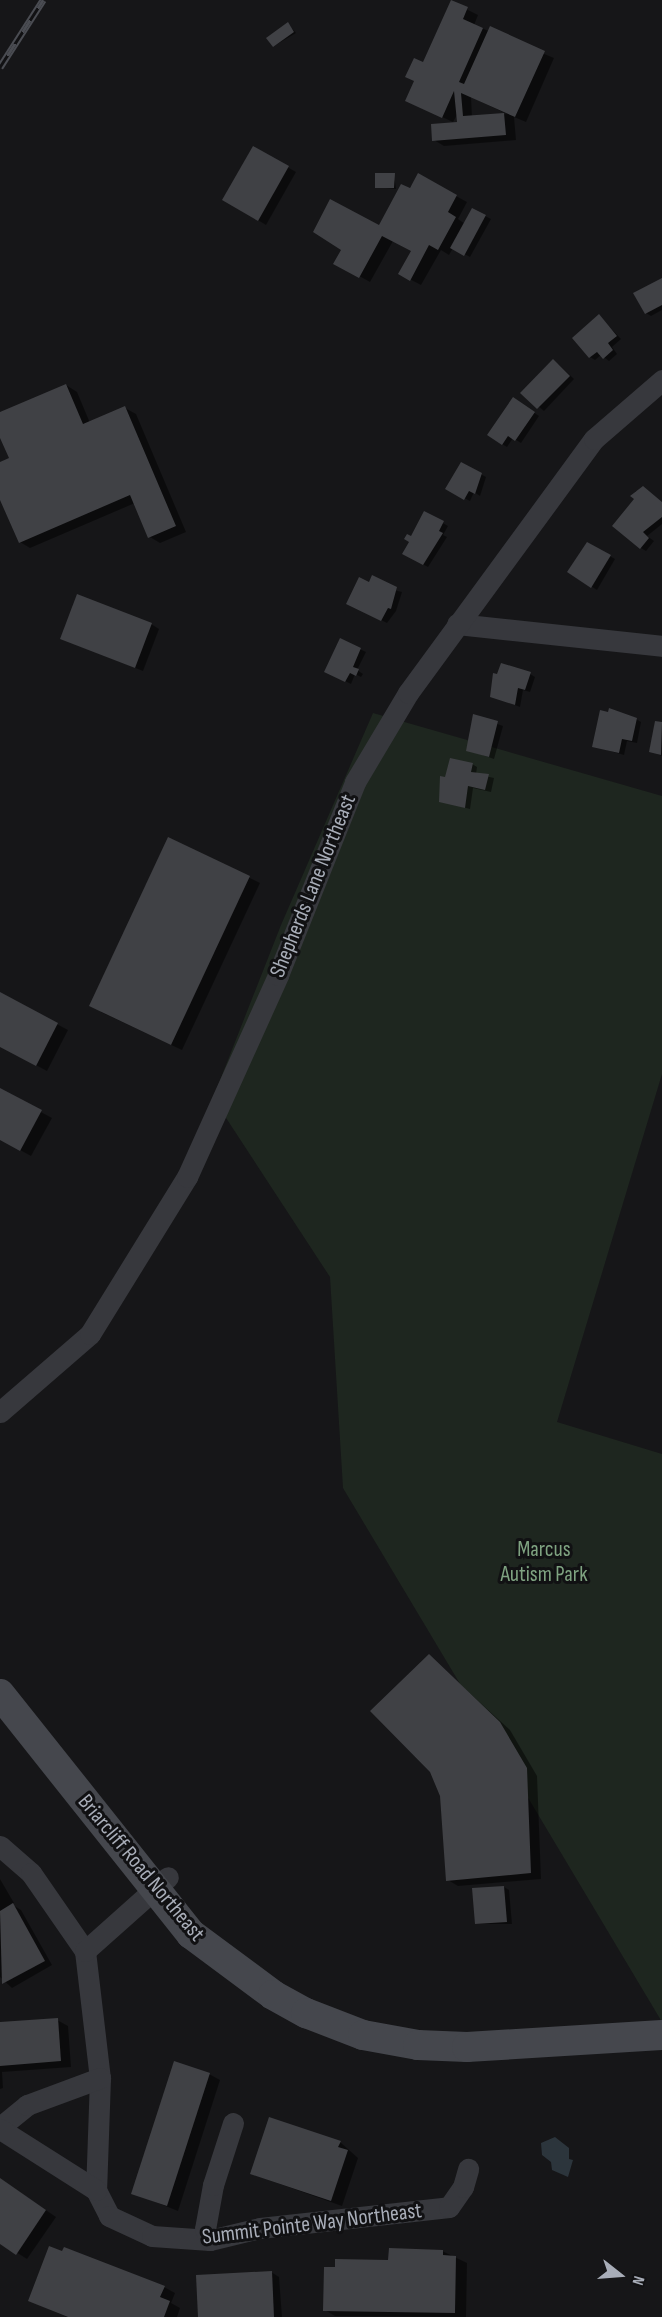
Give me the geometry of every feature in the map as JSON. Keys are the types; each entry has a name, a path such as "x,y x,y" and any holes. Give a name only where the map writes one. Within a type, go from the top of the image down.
{"main road":[{"name":"Briarcliff Road Northeast","path":"0,1694 161,1884 191,1934 254,1982 306,2013 363,2035 418,2045 466,2047 662,2035"}],"street":[{"name":"Shepherds Lane Northeast","path":"0,1412 90,1334 153,1236 187,1177 278,975 355,782 408,693 594,439 662,380"},
{"path":"457,624 662,646"},
{"name":"Summit Pointe Way Northeast","path":"0,1846 31,1873 85,1951 100,2078 96,2190 109,2216 152,2236 210,2240 260,2228 449,2207 463,2187 468,2169"},
{"path":"85,1951 161,1884"},
{"path":"96,2190 0,2128 27,2104 100,2078"},
{"path":"210,2240 206,2229 213,2184 233,2122"}],"green space":[{"name":"Marcus Autism Park","path":"373,713 662,796 662,1074 557,1422 662,1454 662,2022 343,1488 330,1277 213,1098 281,925"}],"shaded area":[{"path":"555,2137 569,2148 569,2159 573,2160 568,2177 552,2170 551,2162 542,2155 541,2143"}],"building":[{"path":"451,0 468,7 463,19 483,28 459,82 464,84 490,26 545,51 515,117 461,93 463,116 504,113 506,135 432,141 431,124 457,122 454,91 442,118 405,101 414,81 405,77 414,58 423,62"},
{"path":"288,22 294,32 273,47 266,38"},
{"path":"253,146 289,166 258,221 222,200"},
{"path":"375,173 395,173 394,188 375,188"},
{"path":"418,173 457,195 448,212 456,217 438,250 429,245 410,281 398,274 411,251 382,236 359,278 333,264 341,250 313,232 330,199 379,225 401,184 410,188"},
{"path":"472,208 486,215 464,256 450,248"},
{"path":"662,278 662,305 645,314 633,293"},
{"path":"599,314 617,336 608,343 613,350 603,359 597,352 589,358 572,338"},
{"path":"553,359 570,376 537,409 520,393"},
{"path":"66,384 83,424 125,406 176,526 148,538 130,495 19,543 0,500 0,462 9,458 0,438 0,412"},
{"path":"513,397 535,412 515,441 508,436 502,445 487,435"},
{"path":"461,462 482,473 475,494 469,491 464,500 445,489"},
{"path":"643,486 662,502 662,517 643,532 649,538 640,549 612,526 634,499 630,496"},
{"path":"424,511 444,521 439,531 443,533 423,565 402,554 409,542 404,539 407,534 411,536"},
{"path":"587,542 611,555 591,588 567,572"},
{"path":"372,575 397,587 391,609 388,608 381,621 346,604 359,577 369,582"},
{"path":"77,594 152,623 135,668 60,639"},
{"path":"340,638 361,648 353,667 359,669 356,676 350,673 345,682 324,672"},
{"path":"501,663 531,672 525,690 518,688 515,705 490,697 493,673 497,674"},
{"path":"609,708 637,718 632,741 622,739 619,753 592,747 600,710 608,712"},
{"path":"473,714 498,721 489,757 466,751"},
{"path":"655,721 662,722 661,755 649,752"},
{"path":"450,758 473,763 471,772 489,774 485,790 468,786 465,808 439,802 440,776 445,777"},
{"path":"168,837 250,876 171,1045 89,1006"},
{"path":"0,992 58,1023 36,1066 0,1047"},
{"path":"0,1088 42,1110 20,1151 0,1140"},
{"path":"429,1654 500,1722 527,1768 531,1873 446,1881 440,1796 430,1772 370,1711"},
{"path":"504,1886 507,1922 475,1924 472,1888"},
{"path":"13,1903 45,1961 2,1984 0,1911"},
{"path":"58,2018 61,2061 0,2066 0,2022"},
{"path":"174,2061 210,2073 167,2206 131,2194"},
{"path":"269,2117 341,2141 338,2147 348,2150 331,2201 250,2174"},
{"path":"0,2178 46,2210 16,2255 0,2244"},
{"path":"49,2246 62,2251 64,2247 165,2286 160,2297 170,2301 164,2317 68,2317 28,2301"},
{"path":"389,2248 443,2250 443,2255 456,2256 455,2313 323,2311 324,2267 335,2267 335,2259 388,2260"},
{"path":"272,2271 274,2317 198,2317 196,2275"}],"railway":[{"path":"0,67 43,0"}]}
